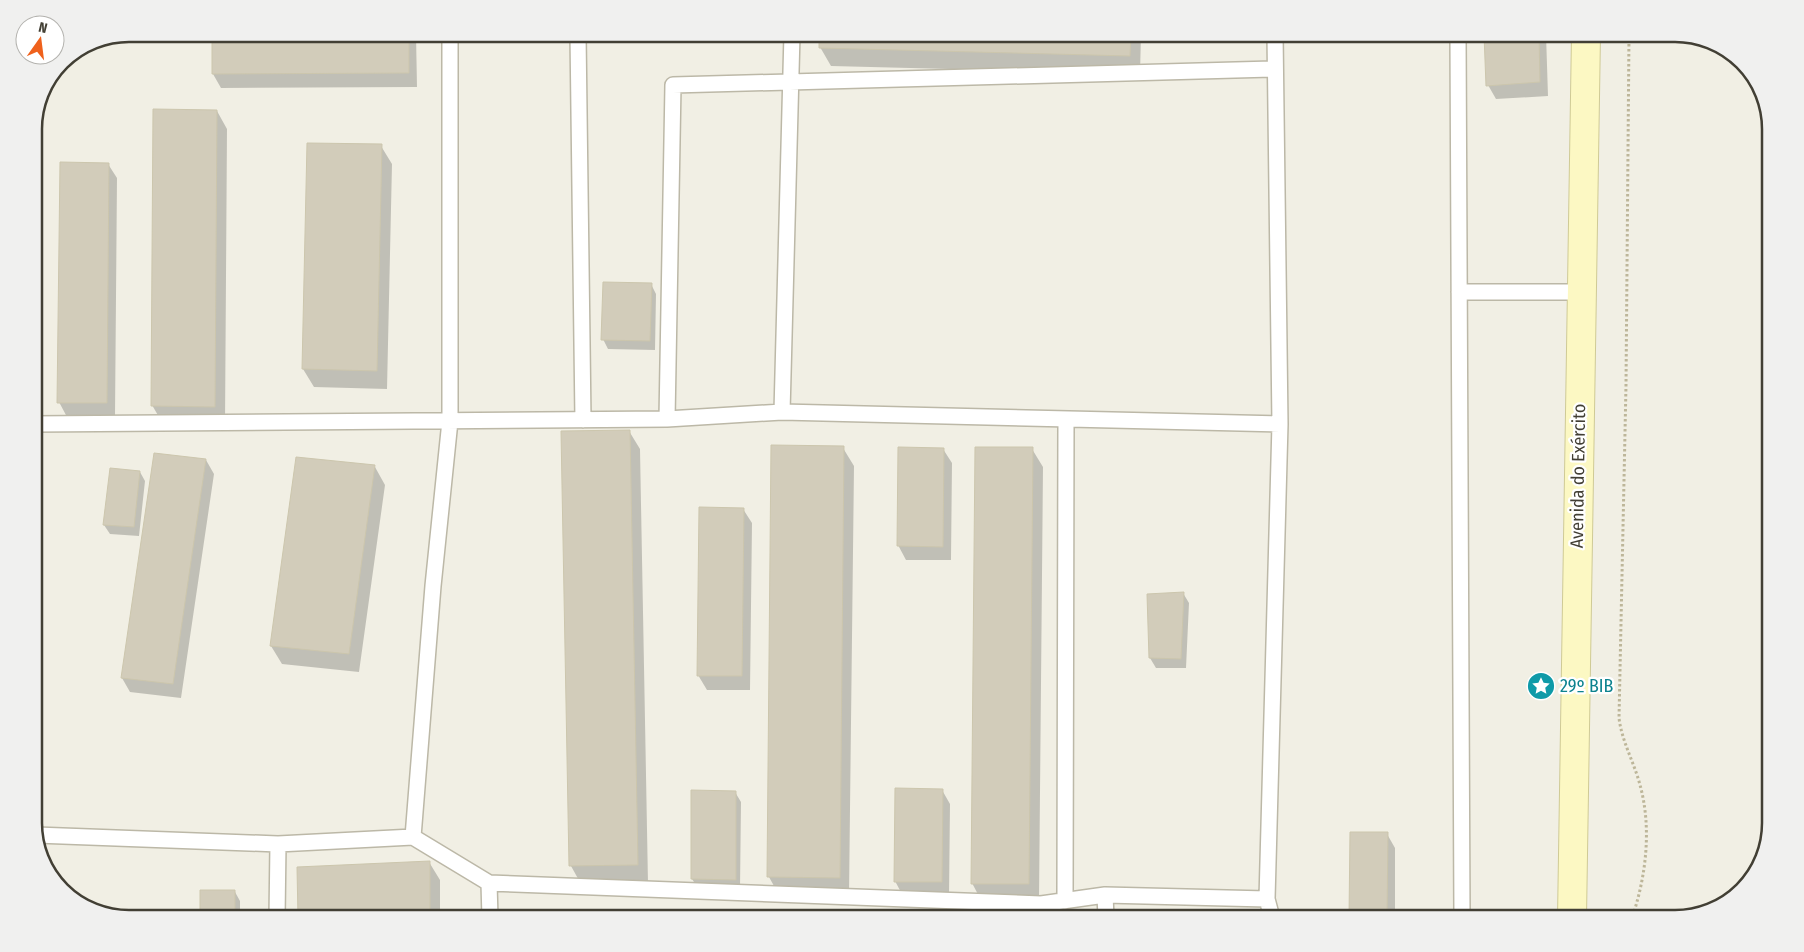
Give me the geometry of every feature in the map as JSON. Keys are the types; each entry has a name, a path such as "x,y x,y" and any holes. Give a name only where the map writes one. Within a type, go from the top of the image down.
{"street":[{"name":"Avenida do Exército","path":"1572,910 1586,42"}],"lane":[{"path":"412,837 433,586 450,421 450,42"},
{"path":"578,42 582,420"},
{"path":"782,412 792,42"},
{"path":"1270,910 1267,899 1280,424 1275,42"},
{"path":"1458,42 1462,910"},
{"path":"667,419 673,84 1274,69"},
{"path":"1459,292 1582,292"},
{"path":"43,424 667,419 782,412 1280,424"},
{"path":"1065,901 1066,419"},
{"path":"44,835 278,844 412,837 489,883 1021,910"},
{"path":"278,844 278,910"},
{"path":"489,883 490,910"},
{"path":"1043,910 1065,901 1106,895 1267,899"},
{"path":"1106,895 1106,910"}],"path":[{"path":"1629,42 1626,395 1619,718 1622,735 1644,800 1646,855 1640,894 1635,910"}],"building":[{"path":"212,42 409,42 409,73 212,74"},
{"path":"819,42 1131,42 1130,56 819,48"},
{"path":"1484,42 1539,42 1540,82 1486,86"},
{"path":"153,109 217,110 215,407 151,406"},
{"path":"307,143 382,144 377,371 302,369"},
{"path":"60,162 109,163 107,403 57,403"},
{"path":"603,282 652,283 650,341 601,340"},
{"path":"630,430 638,865 569,866 561,431"},
{"path":"771,445 844,446 840,878 767,877"},
{"path":"898,447 944,448 943,547 897,546"},
{"path":"975,447 1033,447 1029,884 971,884"},
{"path":"154,453 206,459 173,684 121,678"},
{"path":"296,457 375,465 349,654 270,646"},
{"path":"110,468 140,471 134,527 103,525"},
{"path":"699,507 744,508 742,676 697,676"},
{"path":"1184,592 1181,659 1149,658 1147,594"},
{"path":"895,788 943,789 942,882 894,882"},
{"path":"691,790 736,791 736,880 691,879"},
{"path":"1350,832 1388,832 1387,910 1349,910"},
{"path":"430,861 430,910 298,910 297,867"},
{"path":"200,890 235,890 235,910 200,910"}],"place":[{"name":"29º BIB","path":"1541,686"}]}
